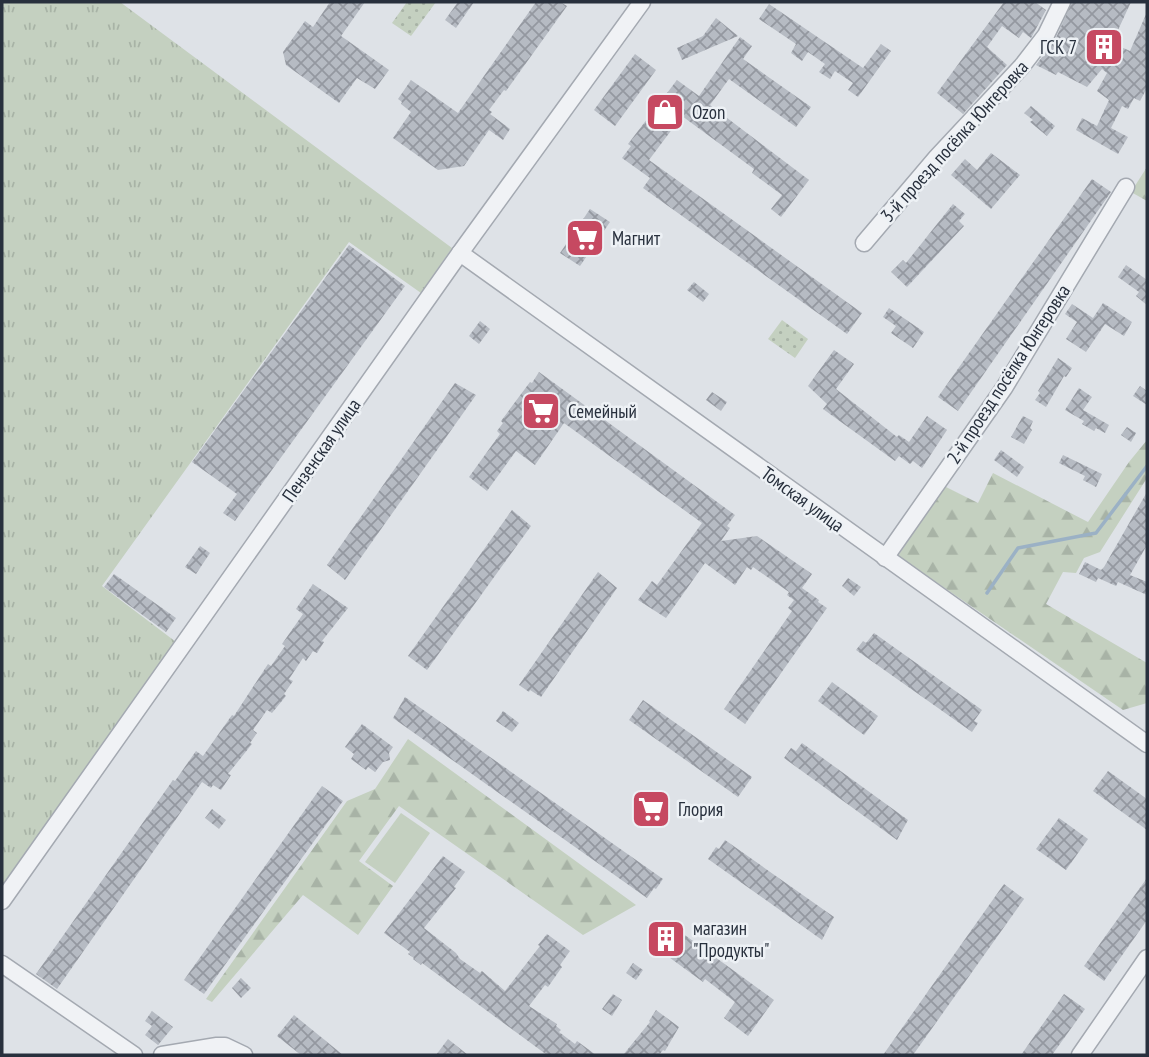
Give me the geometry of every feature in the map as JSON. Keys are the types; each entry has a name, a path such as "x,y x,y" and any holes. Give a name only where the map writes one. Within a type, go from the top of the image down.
{"street":[{"name":"Пензенская улица","path":"2,901 460,253 642,2"},
{"name":"3-й проезд посёлка Юнгеровка","path":"864,243 937,157 1022,66 1046,35 1062,2"},
{"name":"2-й проезд посёлка Юнгеровка","path":"885,558 1004,388 1126,187"},
{"name":"Томская улица","path":"460,253 1147,744"},
{"path":"1080,1055 1147,958"},
{"path":"2,964 134,1055"},
{"path":"162,1055 225,1046 244,1055"}],"green space":[{"path":"2,2 120,2 452,248 421,293 349,242 102,586 176,642 2,889"},
{"path":"407,2 436,2 411,36 392,23"},
{"path":"1147,167 1147,201 1131,192"},
{"path":"782,320 808,339 795,358 768,339"},
{"path":"1147,440 1147,478 1100,552 1084,558 1076,573 1063,572 1046,604 1147,663 1147,703 1123,710 898,556 944,486 978,503 993,473 1088,522"},
{"path":"408,739 636,905 583,935 399,806 359,861 393,886 358,935 303,895 212,1002 206,999 347,801 375,789"},
{"path":"401,813 430,833 395,883 365,862"}],"building":[{"path":"330,2 365,2 341,36 389,70 375,89 357,78 339,103 286,65 283,52 305,21 313,27"},
{"path":"458,2 474,2 456,28 445,20"},
{"path":"536,2 560,2 567,6 506,91 504,90 489,110 492,112 490,114 510,129 503,140 489,130 464,166 438,170 393,138 411,112 398,99 411,80 458,113"},
{"path":"1004,2 1035,2 1046,10 1031,38 1023,32 1019,38 1002,26 987,47 1007,65 963,114 937,93"},
{"path":"1072,2 1131,2 1112,43 1130,51 1147,12 1147,88 1140,101 1134,98 1128,109 1122,106 1111,128 1128,137 1118,154 1076,130 1082,118 1097,126 1109,100 1097,91 1107,73 1102,69 1087,87 1058,72 1056,75 1036,65 1055,40"},
{"path":"769,4 863,68 881,44 891,51 858,97 848,90 853,83 835,71 830,79 819,72 825,64 808,52 802,61 791,53 796,44 759,19"},
{"path":"716,18 738,36 682,60 677,48 703,36"},
{"path":"740,37 752,46 743,59 811,107 796,127 729,79 710,105 809,180 781,217 771,209 782,195 752,173 754,169 682,116 649,160 862,313 847,334 643,188 650,178 622,158 631,146 628,144 677,80 699,96"},
{"path":"635,54 656,70 615,126 594,110"},
{"path":"1031,106 1055,126 1047,136 1030,122 1033,120 1024,113"},
{"path":"991,153 1020,175 991,209 951,175 965,159 977,170"},
{"path":"1092,179 1111,192 958,411 938,397"},
{"path":"953,204 965,214 959,221 964,226 907,287 891,272 903,260 906,263"},
{"name":"Магнит","path":"590,209 610,222 580,266 560,253"},
{"path":"349,245 405,286 235,521 223,513 237,494 192,462"},
{"path":"1126,265 1147,280 1147,305 1136,296 1139,292 1118,277"},
{"path":"694,282 709,294 703,302 687,290"},
{"path":"1103,303 1132,322 1124,336 1105,324 1086,352 1066,339 1077,322 1065,314 1072,304 1093,318"},
{"path":"889,308 924,332 913,348 891,333 896,326 883,317"},
{"path":"480,321 490,329 479,344 469,336"},
{"path":"834,350 854,364 836,389 897,437 899,435 909,442 927,416 947,430 922,468 899,456 895,461 823,409 827,404 808,386"},
{"path":"1058,358 1072,368 1066,377 1064,376 1046,407 1035,400"},
{"path":"539,372 735,515 721,541 757,536 812,574 802,588 827,608 745,724 724,709 792,611 788,608 794,600 787,595 789,592 753,567 751,570 747,567 735,585 705,563 666,618 638,600 652,581 657,585 702,523 564,423 535,465 516,451 487,491 469,477 500,434 497,431 503,423 501,421"},
{"path":"455,383 476,395 345,580 327,565"},
{"path":"1140,386 1147,391 1147,405 1133,396"},
{"path":"1079,388 1092,397 1083,410 1109,425 1105,433 1096,428 1094,431 1082,424 1084,421 1065,410"},
{"path":"712,392 727,402 721,411 706,400"},
{"path":"1023,416 1033,421 1030,428 1032,430 1024,444 1011,437"},
{"path":"1127,427 1136,433 1131,442 1121,435"},
{"path":"1001,450 1024,467 1017,477 994,460"},
{"path":"1063,455 1102,474 1096,487 1083,480 1085,476 1059,463"},
{"path":"1147,492 1147,545 1130,575 1147,582 1147,595 1118,582 1116,586 1098,578 1096,582 1079,574 1085,562 1101,570 1104,567"},
{"path":"512,510 531,526 427,670 408,656"},
{"path":"200,546 210,553 196,574 185,567"},
{"path":"598,572 617,588 541,697 530,690 529,692 519,685"},
{"path":"114,574 176,618 166,632 104,587"},
{"path":"848,578 861,587 854,596 842,586"},
{"path":"313,584 348,608 322,641 324,642 317,653 313,651 306,661 303,658 289,679 293,681 284,694 286,696 272,713 267,710 253,730 257,733 250,743 252,744 228,774 231,775 221,790 202,782 57,989 36,974 173,780 175,781 196,751 203,756 232,715 234,716 268,664 271,666 285,646 282,644 303,614 296,609"},
{"path":"874,633 982,710 974,721 978,723 972,732 856,650"},
{"path":"832,682 878,716 864,735 818,701"},
{"path":"405,697 663,879 656,889 654,888 647,898 393,718"},
{"path":"643,700 752,777 738,797 629,720"},
{"path":"503,711 519,723 512,732 496,721"},
{"path":"362,724 393,747 389,753 390,760 383,762 375,772 368,767 366,770 351,759 354,754 345,747"},
{"path":"802,743 908,820 897,840 784,758 791,748 796,751"},
{"path":"1108,771 1147,799 1147,830 1093,791"},
{"path":"322,786 343,801 204,994 184,980"},
{"name":"Глория","path":"647,794 667,809 656,824 636,810"},
{"path":"212,809 226,820 219,829 205,818"},
{"path":"1059,818 1088,839 1066,870 1036,849"},
{"path":"725,840 834,917 822,940 708,859"},
{"path":"443,856 465,872 454,887 456,888 424,928 460,959 480,973 482,971 505,991 547,934 570,951 548,987 545,985 529,1006 557,1024 561,1030 559,1032 575,1044 577,1041 596,1055 547,1055 422,963 421,965 408,954 410,952 384,933"},
{"path":"1147,878 1147,920 1104,981 1084,966"},
{"path":"1004,884 1024,899 913,1055 883,1055"},
{"path":"667,922 774,1000 748,1036 724,1018 735,1002 651,944"},
{"path":"633,963 643,970 636,980 626,973"},
{"path":"241,978 251,988 241,998 232,988"},
{"path":"613,994 622,1000 612,1016 602,1009"},
{"path":"1064,994 1085,1009 1052,1055 1021,1055"},
{"path":"656,1010 679,1027 665,1051 659,1055 623,1055 650,1022"},
{"path":"152,1011 173,1027 158,1045 145,1035 152,1026 145,1021"},
{"path":"294,1015 343,1055 301,1055 277,1036"},
{"path":"448,1039 468,1055 436,1055"}],"waterway":[{"path":"987,593 1018,548 1096,533 1147,466"}],"place":[{"name":"ГСК 7","path":"1104,47"},
{"name":"Ozon","path":"665,112"},
{"name":"Магнит","path":"585,238"},
{"name":"Семейный","path":"541,411"},
{"name":"Глория","path":"651,809"},
{"name":"магазин \"Продукты\"","path":"666,939"}]}
